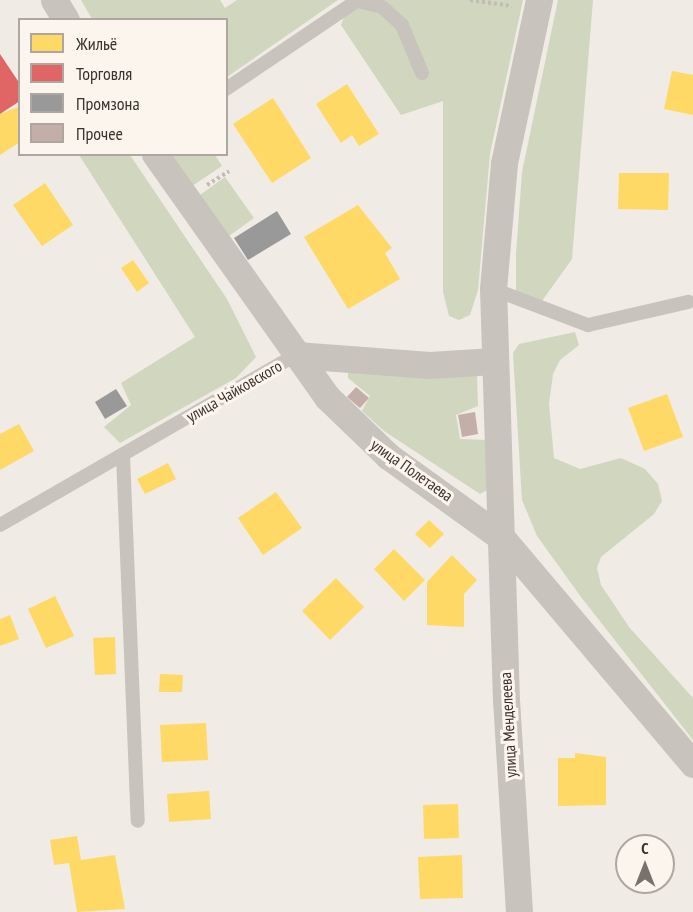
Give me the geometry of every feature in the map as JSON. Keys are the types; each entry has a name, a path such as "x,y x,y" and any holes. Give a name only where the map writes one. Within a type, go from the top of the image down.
{"street":[{"path":"54,0 65,18"},
{"path":"502,538 493,289 504,163 538,4"},
{"name":"улица Полетаева","path":"156,156 296,355 358,430 502,538 693,764"},
{"name":"улица Чайковского","path":"296,355 430,365 494,361"},
{"name":"улица Менделеева","path":"502,538 519,912"}],"lane":[{"path":"228,88 358,0 382,7 402,24 422,74"},
{"path":"493,289 588,325 688,302"},
{"name":"улица Чайковского","path":"0,525 296,355"},
{"path":"123,455 138,821"}],"path":[{"path":"470,0 538,4"},
{"path":"196,191 229,171"}],"green space":[{"path":"81,0 220,0 225,8 237,0 338,0 228,76 228,18 91,18"},
{"path":"375,0 523,0 490,154 478,290 470,315 459,320 449,316 443,292 443,101 401,115 341,25 346,12 363,6 408,22"},
{"path":"558,0 593,0 572,259 542,301 516,294 516,254 522,172"},
{"path":"80,156 131,156 227,299 256,357 236,378 120,443 104,427 131,405 121,383 195,337"},
{"path":"170,156 216,156 222,166 192,186"},
{"path":"225,177 254,218 229,236 200,195"},
{"path":"575,332 579,345 560,360 553,374 549,404 554,458 580,469 621,458 645,469 658,484 662,501 654,514 601,557 597,568 601,585 629,627 693,698 693,740 581,597 537,536 522,500 513,353 519,344"},
{"path":"348,370 477,376 478,406 456,415 460,439 487,440 489,489 480,494 384,431 362,411 370,396 348,378"}],"building: Жильё":[{"path":"672,71 693,75 693,115 664,109"},
{"path":"347,84 379,134 359,146 352,135 341,143 316,104"},
{"path":"273,98 311,158 272,183 233,124"},
{"path":"18,107 18,143 0,155 0,114"},
{"path":"619,173 669,173 668,210 618,209"},
{"path":"45,183 73,225 42,246 13,205"},
{"path":"358,205 392,248 385,253 400,279 348,309 304,237"},
{"path":"133,260 149,283 137,292 121,268"},
{"path":"667,394 683,437 644,451 628,408"},
{"path":"19,424 34,451 0,470 0,434"},
{"path":"168,463 176,479 145,494 137,479"},
{"path":"276,492 302,528 263,555 238,518"},
{"path":"429,520 444,534 430,548 415,534"},
{"path":"394,549 425,580 404,601 374,569"},
{"path":"452,555 477,580 464,594 464,627 427,625 427,582"},
{"path":"336,578 364,607 330,640 302,611"},
{"path":"55,596 74,636 46,648 28,609"},
{"path":"10,615 19,639 0,646 0,619"},
{"path":"115,637 116,674 95,675 93,638"},
{"path":"160,674 183,675 182,692 159,692"},
{"path":"206,723 208,760 162,762 160,725"},
{"path":"575,753 606,757 606,805 558,806 558,758 575,758"},
{"path":"209,791 211,819 169,822 167,794"},
{"path":"458,804 459,838 424,839 423,805"},
{"path":"77,836 81,860 115,855 125,909 77,912 69,863 54,865 50,840"},
{"path":"462,855 463,898 420,899 418,857"}],"building: Торговля":[{"path":"0,54 18,81 18,102 0,114"}],"building: Промзона":[{"path":"277,211 291,234 248,260 234,238"},
{"path":"116,389 127,406 105,419 95,402"}],"building: Прочее":[{"path":"356,387 369,398 360,408 347,397"},
{"path":"475,412 478,434 462,437 458,415"}]}
